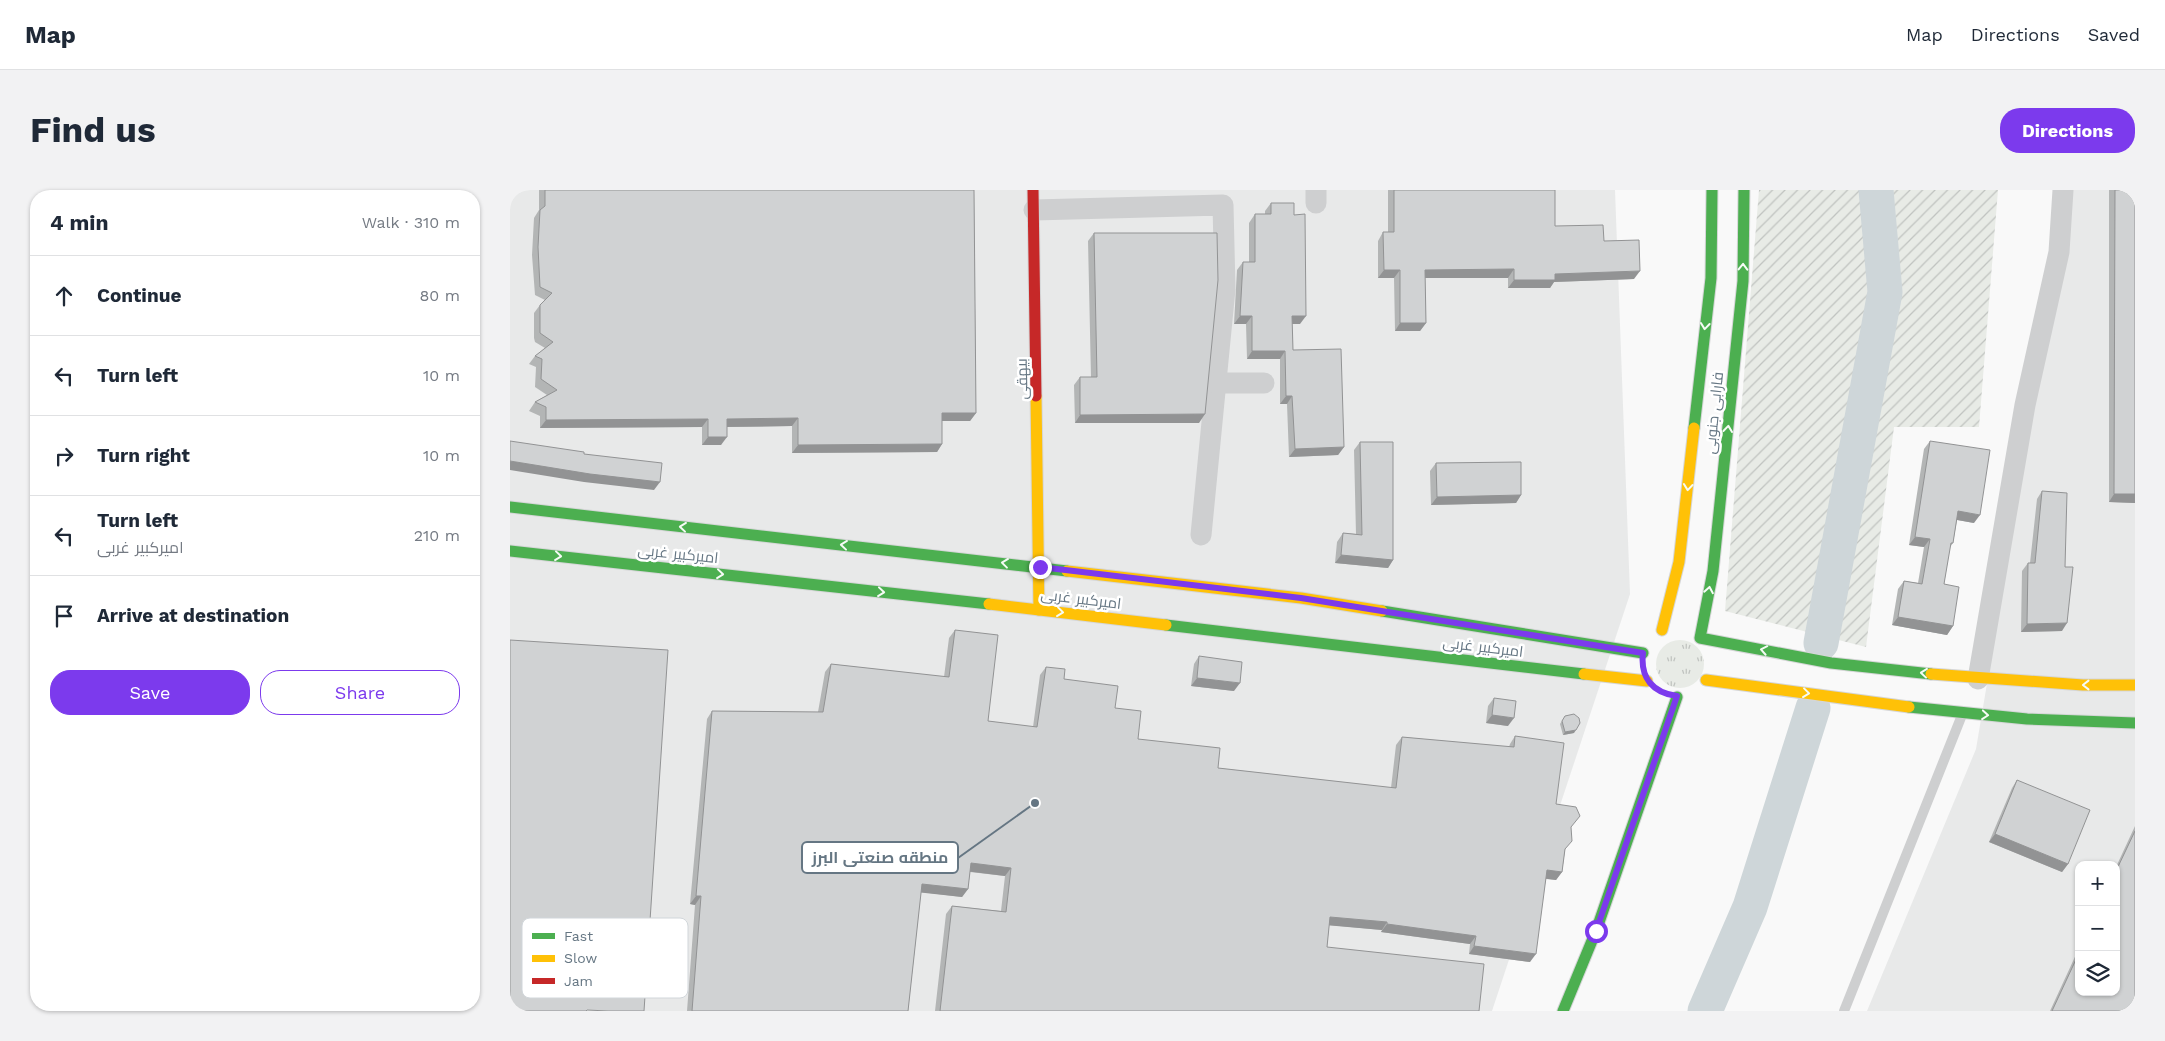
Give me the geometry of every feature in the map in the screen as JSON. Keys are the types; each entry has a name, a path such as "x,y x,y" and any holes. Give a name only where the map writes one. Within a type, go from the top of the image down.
{"street":[{"name":"فارابی جنوبی","path":"1563,1011 1596,931 1667,671 1711,278 1712,190"},
{"name":"فارابی جنوبی","path":"1700,638 1713,571 1743,281 1744,190"},
{"path":"1978,679 2025,406 2059,252 2063,190"},
{"path":"1034,200 1198,198 1224,205 1224,289 1201,535"},
{"name":"بیهقی","path":"1034,200 1040,567 1039,610"},
{"path":"1215,384 1264,383"},
{"name":"امیرکبیر غربی","path":"510,507 1301,598 1667,671"},
{"name":"امیرکبیر غربی","path":"510,551 1039,610 1667,671"},
{"path":"2135,684 2083,685 1978,679 1831,664 1700,638 1682,629 1667,671 1963,713 2084,723 2135,723"},
{"path":"1700,638 1709,652"}],"lane":[{"path":"1844,1011 1963,713"}],"shaded area":[{"path":"510,190 1615,190 1630,594 1492,1011 510,1011"},
{"path":"2070,190 2135,190 2135,1011 1867,1011 1976,749"}],"green space":[{"path":"1759,190 1998,190 1979,427 1894,427 1866,647 1725,611"},
{"path":"1680,640 1689,642 1697,647 1702,655 1704,664 1702,673 1697,681 1689,686 1680,688 1671,686 1663,681 1658,673 1656,664 1658,655 1663,647 1671,642"}],"building":[{"path":"545,190 974,190 976,413 942,413 942,444 798,445 798,418 727,419 727,437 708,437 708,419 546,420 546,407 535,402 557,390 541,379 542,359 535,356 553,342 540,333 540,305 552,293 540,287 538,247 540,210 545,206"},
{"path":"1394,190 1555,190 1555,226 1603,225 1604,241 1639,240 1640,271 1555,274 1555,280 1514,280 1514,269 1425,270 1426,323 1400,323 1400,270 1384,270 1383,232 1394,232"},
{"path":"2115,190 2135,190 2135,494 2114,494"},
{"path":"1271,203 1294,203 1294,215 1305,214 1306,316 1292,316 1293,350 1341,349 1344,447 1295,449 1292,396 1286,396 1285,351 1252,351 1252,316 1240,316 1243,262 1255,262 1255,214 1271,214"},
{"path":"1094,233 1217,233 1218,280 1205,414 1080,415 1080,377 1097,377"},
{"path":"510,441 584,452 584,454 662,463 660,482 590,474 510,461"},
{"path":"1930,441 1990,450 1980,515 1958,511 1953,543 1951,543 1944,584 1959,587 1953,626 1898,617 1904,581 1922,584 1930,539 1915,537"},
{"path":"1360,442 1393,442 1393,560 1341,555 1343,533 1362,535"},
{"path":"1521,462 1521,495 1437,497 1436,463"},
{"path":"2042,491 2067,493 2065,567 2073,567 2067,623 2027,624 2028,563 2035,563"},
{"path":"955,630 998,635 988,721 1037,727 1046,667 1065,669 1064,679 1118,686 1115,708 1141,711 1138,739 1220,748 1218,768 1396,788 1402,737 1514,747 1515,736 1564,743 1556,804 1576,807 1580,816 1571,827 1572,841 1565,849 1562,872 1547,870 1536,954 1474,946 1476,936 1387,924 1387,922 1330,917 1327,947 1484,964 1479,1011 940,1011 952,906 1006,912 1011,868 971,863 968,889 922,884 908,1011 692,1011 701,896 696,896 712,711 823,712 831,664 949,677"},
{"path":"510,640 668,650 650,918 522,918 522,998 645,998 644,1011 510,1011"},
{"path":"1199,656 1242,662 1240,683 1197,678"},
{"path":"1494,698 1516,701 1514,718 1492,715"},
{"path":"1574,714 1579,718 1580,723 1576,730 1565,732 1562,721 1565,716"},
{"path":"2017,780 2090,810 2068,864 1995,834"},
{"path":"2135,831 2135,1011 2052,1011 2075,962 2075,996 2120,996 2120,863"}],"waterway":[{"path":"1821,643 1885,292 1876,190"},
{"path":"1705,1011 1750,907 1813,708"}],"traffic: fast":[{"path":"1694,428 1711,278 1712,190"},
{"path":"1744,190 1743,281 1713,571 1700,638 1831,663 1931,674"},
{"path":"510,507 1067,571"},
{"path":"510,551 989,604"},
{"path":"1382,611 1643,653"},
{"path":"1166,625 1584,674"},
{"path":"1563,1011 1596,931 1677,697"},
{"path":"1909,707 2027,719 2135,723"}],"traffic: slow":[{"path":"1036,396 1039,610"},
{"path":"1662,630 1679,562 1694,428"},
{"path":"1067,571 1301,598 1382,611"},
{"path":"989,604 1166,625"},
{"path":"1584,674 1647,681"},
{"path":"1931,674 2083,685 2135,685"},
{"path":"1706,680 1909,707"}],"traffic: jam":[{"path":"1033,190 1036,396"}],"place":[{"name":"منطقه صنعتی البرز","path":"1035,803"}],"route":[{"path":"1040,567 1301,598 1643,653 1643,673 1647,682 1655,690 1665,695 1677,696 1596,931"}]}
